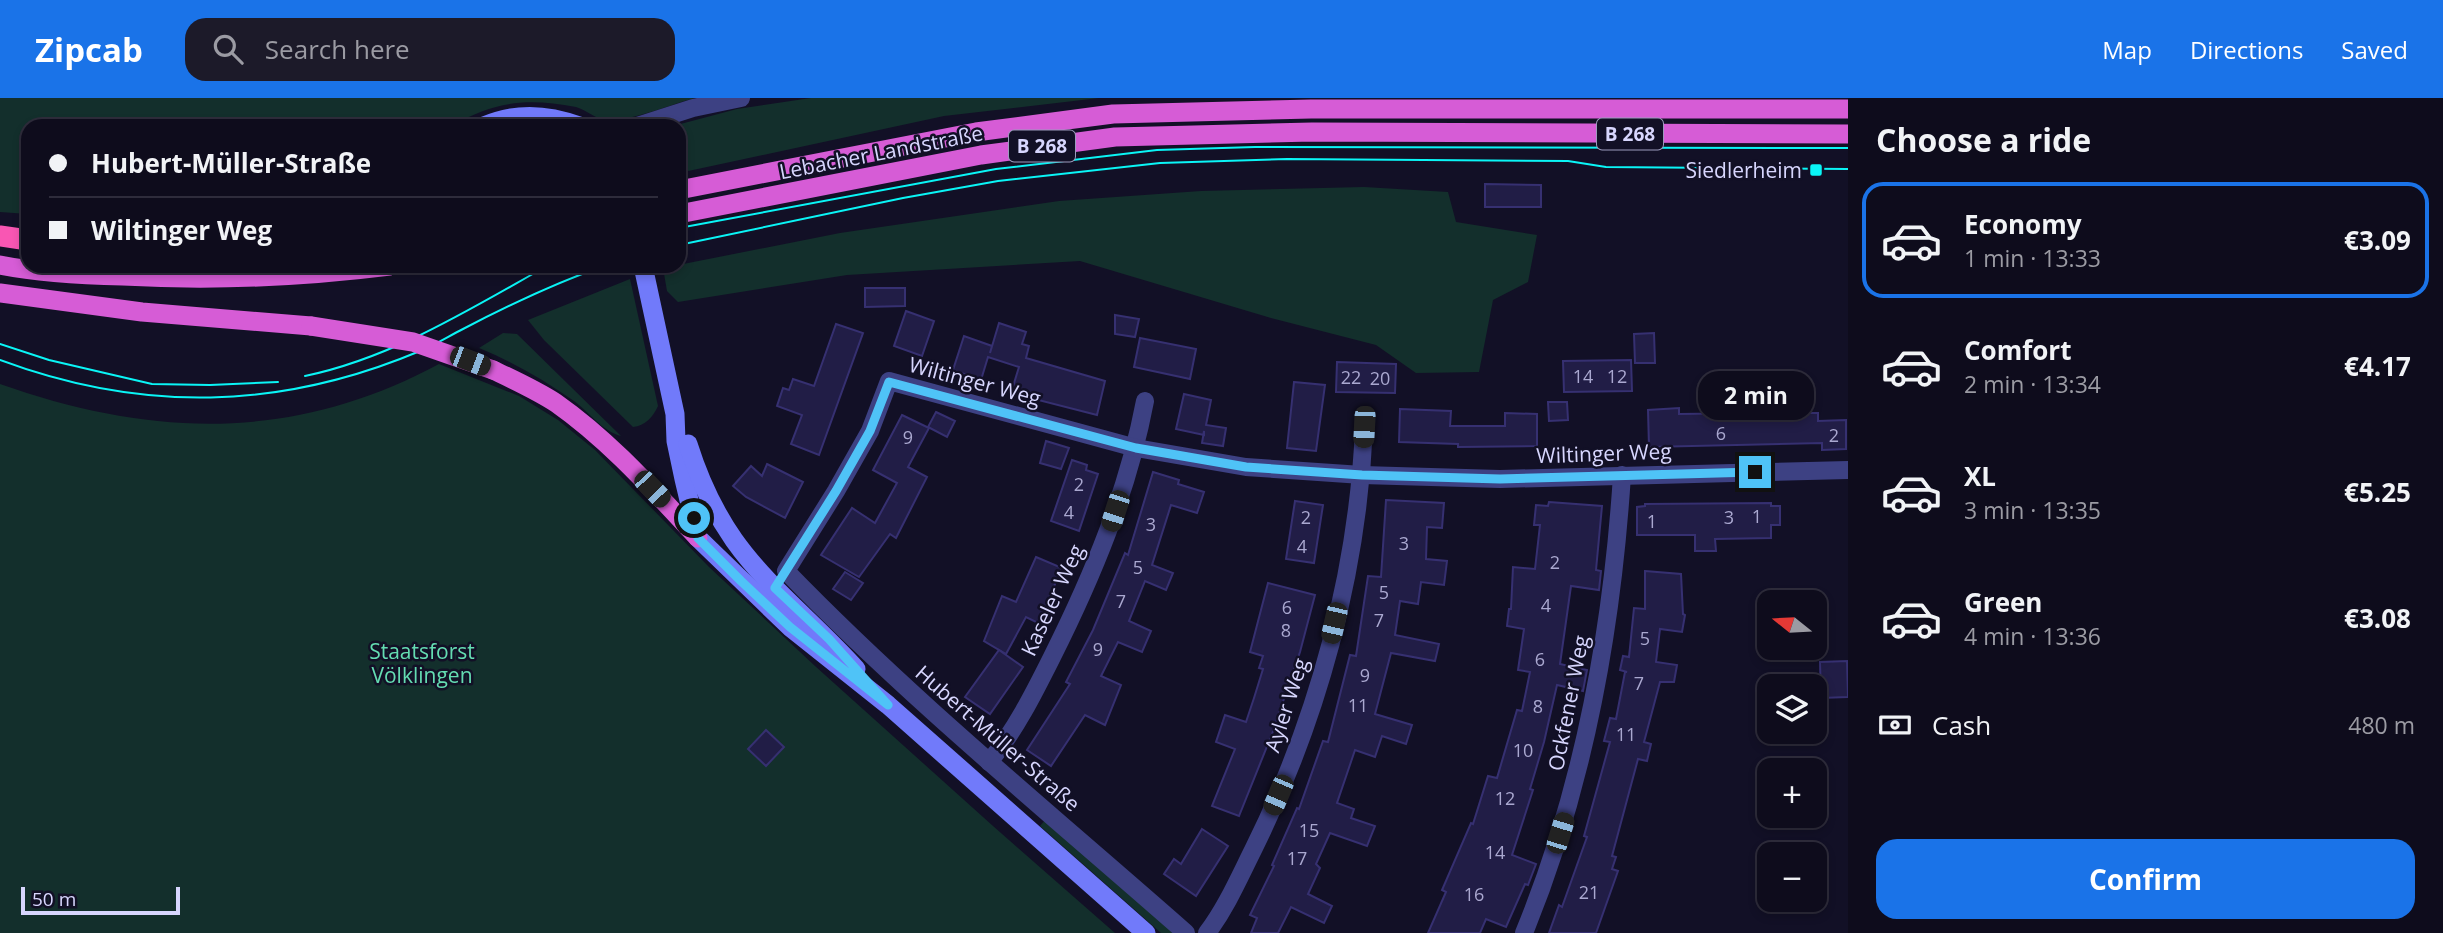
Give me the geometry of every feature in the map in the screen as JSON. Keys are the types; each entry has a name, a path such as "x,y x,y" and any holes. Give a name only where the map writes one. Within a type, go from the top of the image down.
{"highway":[{"name":"Lebacher Landstraße","path":"686,189 976,132 1112,114 1311,109 1848,109"},
{"name":"Lebacher Landstraße","path":"686,213 981,155 1115,137 1312,132 1848,134"},
{"path":"0,236 21,239"},
{"path":"0,265 21,268"},
{"path":"67,273 205,278 310,273"},
{"path":"0,293 142,312 311,326 413,342 493,370 552,401 604,441 698,538"}],"main road":[{"path":"503,119 531,115 557,119"},
{"path":"644,273 675,414 713,507 736,542 775,588 829,639 888,705"},
{"path":"675,414 676,441 698,538 790,627 888,705 1146,933"},
{"path":"775,588 786,571"}],"street":[{"path":"658,119 692,108 741,98"},
{"name":"Wiltinger Weg","path":"786,571 870,431 889,382 1136,448 1246,467 1362,475 1500,479 1848,470"},
{"path":"1136,448 1145,401"},
{"path":"1362,475 1364,427"},
{"name":"Kaseler Weg","path":"989,762 1033,695 1070,620 1107,537 1136,448"},
{"name":"Ayler Weg","path":"1207,933 1221,915 1256,844 1299,745 1345,582 1362,475"},
{"name":"Ockfener Weg","path":"1524,933 1547,876 1574,790 1595,698 1611,604 1622,475"},
{"name":"Hubert-Müller-Straße","path":"786,571 831,617 989,762 1185,933"}],"green space":[{"path":"0,98 695,98 620,119 602,119 576,107 527,102 497,107 466,119 21,119 21,214 0,212"},
{"path":"811,98 1099,98 944,116 686,171 686,123 737,109"},
{"path":"1364,187 1448,192 1456,222 1537,235 1528,282 1493,300 1479,372 1416,373 1376,345 1271,318 1080,261 847,275 678,302 667,291 664,273 686,273 686,263 840,233 1059,201 1201,191"},
{"path":"630,279 658,406 648,420 633,427 544,340 528,320"},
{"path":"503,333 517,334 621,436 602,426 574,401 551,386 516,365 479,348"},
{"name":"Staatsforst Völklingen","path":"439,364 519,396 558,420 595,450 709,567 815,666 1115,933 0,933 0,384 57,402 113,415 168,422 222,424 277,419 331,408 385,389"},
{"path":"1046,819 1175,933 1161,933 1040,826"}],"building":[{"path":"1485,184 1541,185 1541,207 1485,207"},
{"path":"865,288 905,288 905,306 865,307"},
{"path":"906,311 934,321 922,356 894,346"},
{"path":"1115,315 1139,319 1135,337 1115,334"},
{"path":"999,323 1026,332 1022,344 1029,346 1026,358 1105,381 1097,415 1011,393 1019,367 988,357 981,380 953,370 964,336 992,346 990,353"},
{"path":"836,324 863,333 819,455 791,444 802,415 777,406 783,388 789,390 793,379 814,386"},
{"path":"1654,333 1655,363 1635,363 1634,334"},
{"path":"1140,338 1196,349 1190,379 1134,367"},
{"path":"1631,360 1632,391 1564,392 1563,361"},
{"path":"1337,362 1396,364 1395,393 1336,392"},
{"path":"1294,382 1325,385 1316,451 1287,448"},
{"path":"1184,394 1211,400 1206,425 1226,428 1223,446 1202,443 1203,435 1176,429"},
{"path":"1760,400 1790,400 1790,413 1818,413 1818,421 1846,420 1846,449 1822,450 1822,443 1649,447 1648,410 1679,408 1679,414 1760,413"},
{"path":"1548,402 1567,402 1568,420 1549,421"},
{"path":"1400,409 1451,411 1450,426 1505,426 1505,413 1537,414 1537,446 1458,447 1458,444 1399,442"},
{"path":"936,412 955,421 947,437 928,427"},
{"path":"902,415 929,428 908,467 927,477 896,538 890,534 859,577 821,555 852,508 875,523 897,483 873,470"},
{"path":"1046,441 1069,448 1061,469 1040,463"},
{"path":"1072,460 1087,465 1086,470 1098,474 1079,531 1051,521"},
{"path":"767,464 803,482 785,518 746,497 733,486 751,466 762,476"},
{"path":"1153,472 1204,492 1197,513 1171,505 1152,565 1173,573 1166,590 1145,581 1129,621 1151,631 1142,652 1118,642 1101,676 1121,685 1105,725 1085,715 1051,766 1027,750 1070,684 1066,682 1093,630 1125,553 1128,555"},
{"path":"1386,500 1444,503 1442,528 1427,527 1426,559 1447,561 1444,585 1421,582 1418,604 1400,601 1395,635 1439,644 1435,661 1391,653 1375,714 1412,725 1406,744 1382,736 1375,757 1355,750 1337,803 1354,809 1351,818 1375,826 1367,846 1330,833 1316,864 1320,868 1308,894 1332,906 1324,923 1291,907 1278,933 1251,933 1257,918 1250,915 1274,866 1272,865 1297,808 1299,809 1323,741 1328,742 1350,655 1356,656 1368,576 1381,577"},
{"path":"1295,501 1323,505 1314,563 1286,559"},
{"path":"1549,502 1602,506 1596,570 1601,571 1599,590 1571,586 1560,664 1587,670 1583,691 1557,685 1530,789 1533,790 1512,855 1536,864 1506,927 1486,919 1480,933 1428,933 1446,892 1442,890 1471,823 1473,824 1488,776 1497,778 1517,710 1522,711 1530,672 1518,670 1524,629 1507,626 1511,609 1513,567 1535,569 1540,525 1534,525 1536,505 1548,506"},
{"path":"1771,503 1771,506 1780,506 1780,525 1771,525 1771,538 1715,539 1716,551 1695,551 1695,535 1637,535 1637,507 1645,504"},
{"path":"1036,557 1062,568 1038,623 1026,617 1006,654 984,641 1002,596 1016,602"},
{"path":"1645,571 1681,574 1685,615 1682,632 1660,629 1656,662 1677,665 1674,682 1660,682 1644,742 1651,744 1647,761 1638,759 1612,856 1616,857 1612,869 1618,871 1596,933 1549,933 1559,905 1562,907 1587,837 1584,836 1610,742 1604,741 1610,718 1616,719 1627,672 1620,670 1623,656 1629,657 1634,608 1645,609"},
{"path":"845,572 863,583 851,600 833,589"},
{"path":"1268,583 1315,595 1300,652 1272,734 1239,816 1212,806 1235,749 1216,742 1225,715 1246,722 1254,698 1263,669 1259,668 1263,656 1250,652"},
{"path":"999,650 1023,667 990,714 965,697"},
{"path":"1847,661 1848,697 1827,698 1827,674 1820,674 1820,662"},
{"path":"766,730 784,747 766,766 748,749"},
{"path":"1202,829 1228,846 1196,896 1164,874 1174,859 1181,864"}],"tram line":[{"path":"686,227 996,169 1157,150 1255,147 1848,148"},
{"path":"686,244 998,181 1160,163 1287,159 1568,161 1606,167 1848,169"},
{"path":"305,376 337,368 400,345 535,273"},
{"path":"0,360 53,377 106,389 158,396 211,398 263,394 315,385 420,351 532,295 586,273"},
{"path":"0,344 49,360 152,384 278,382"}],"place":[{"name":"Siedlerheim","path":"1816,170"}],"route":[{"path":"694,518 698,538 741,581 790,627 888,705 829,639 775,588 870,431 889,382 1136,448 1246,467 1362,475 1500,479 1755,472"}]}
